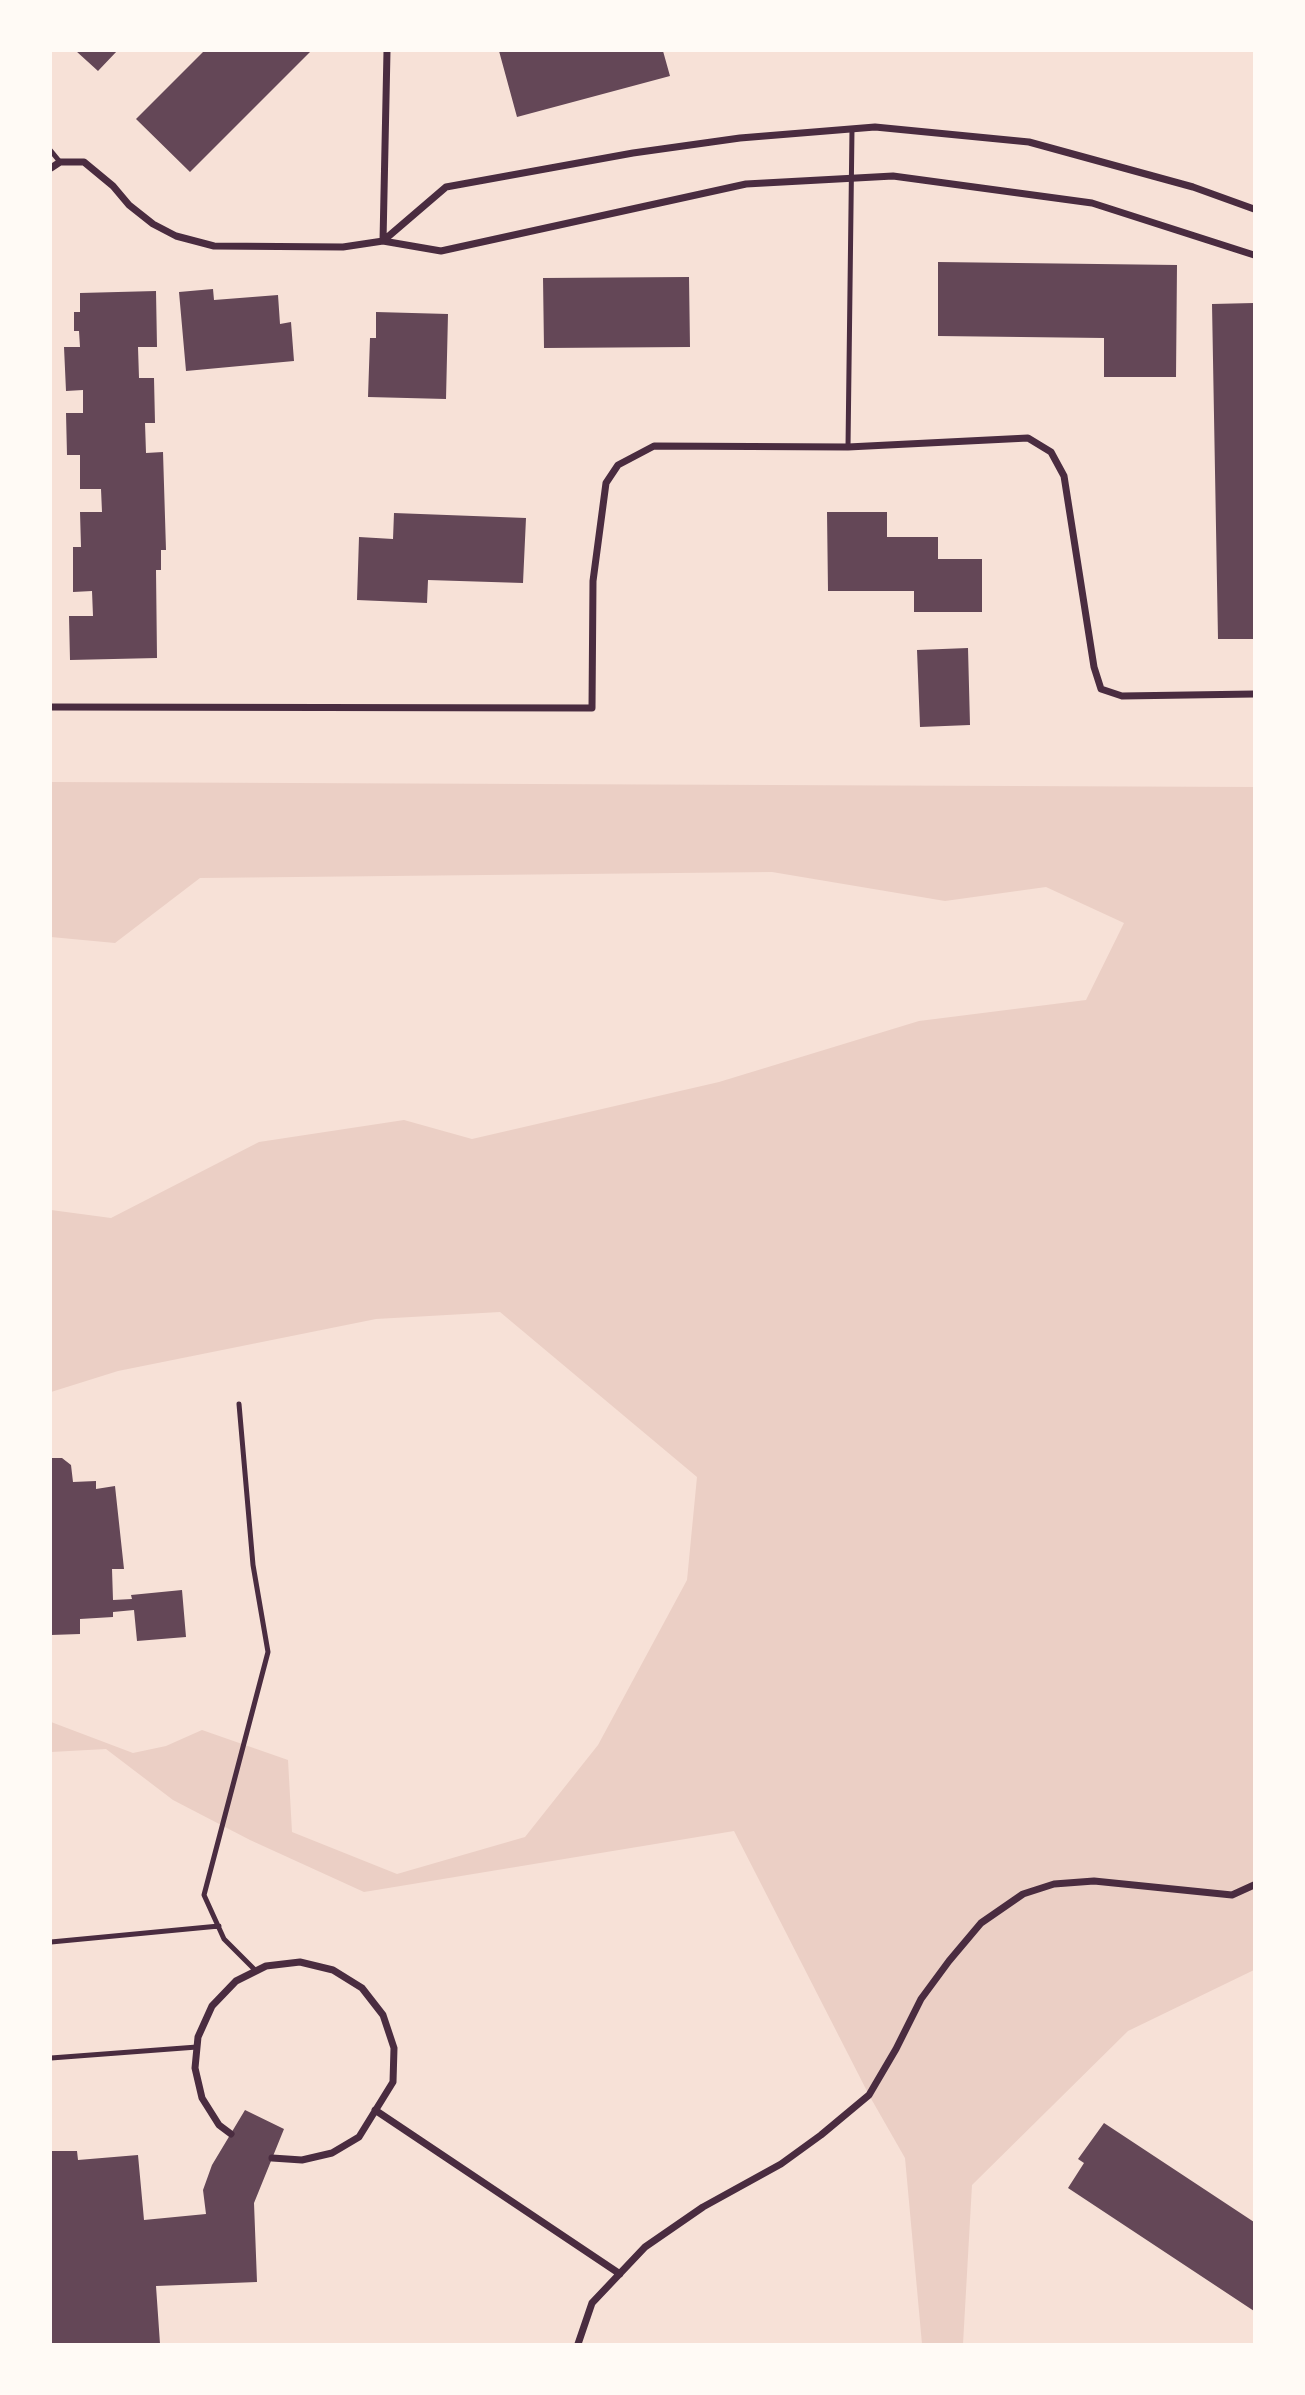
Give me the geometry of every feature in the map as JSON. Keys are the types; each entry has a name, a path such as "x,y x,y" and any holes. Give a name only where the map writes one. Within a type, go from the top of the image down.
{"street":[{"path":"383,241 387,51"},
{"path":"383,241 446,187 632,153 726,140 875,127 1029,142 1194,187 1254,209"},
{"path":"51,168 60,162 84,162 153,224 176,236 214,246 343,247 383,241 441,251 746,184 893,176 1092,203 1254,255"},
{"path":"51,707 592,708 593,581 606,482 618,466 654,446 848,447 1028,438 1051,452 1065,476 1094,667 1101,689 1122,696 1254,694"},
{"path":"579,2344 592,2303 645,2247 702,2207 781,2164 869,2095 921,1999 948,1961 981,1923 1023,1894 1054,1884 1094,1881 1232,1895 1254,1885"},
{"path":"231,2134 219,2125 202,2098 195,2068 198,2037 212,2006 236,1981 266,1966 300,1962 334,1970 362,1988 383,2015 394,2048 393,2082 359,2137 332,2153 302,2160 272,2158"},
{"path":"375,2110 620,2274"}],"lane":[{"path":"848,447 852,129"},
{"path":"51,151 60,162"},
{"path":"239,1404 253,1565 268,1652 204,1895 224,1939 256,1971"},
{"path":"51,1942 219,1926"},
{"path":"51,2058 197,2047"}],"shaded area":[{"path":"51,782 1254,787 1254,1970 1128,2031 972,2185 963,2344 922,2344 905,2158 869,2095 734,1831 364,1892 250,1840 173,1800 106,1749 51,1752 51,1722 133,1753 166,1746 202,1730 288,1760 292,1832 397,1874 525,1837 598,1745 687,1580 697,1477 500,1312 376,1319 118,1371 51,1392 51,1210 111,1218 259,1142 404,1120 472,1139 719,1082 919,1021 1086,1000 1124,923 1046,887 945,901 772,872 200,878 115,943 51,937"}],"building":[{"path":"76,51 117,51 98,71"},
{"path":"204,51 311,51 190,172 136,119"},
{"path":"499,51 663,51 670,76 517,117"},
{"path":"938,262 1177,265 1176,377 1104,377 1104,338 938,336"},
{"path":"689,277 690,347 544,348 543,278"},
{"path":"213,289 214,300 278,295 280,324 291,322 294,361 186,371 179,292"},
{"path":"156,291 157,347 138,347 139,378 154,378 155,423 145,423 146,453 163,452 166,550 161,550 161,570 156,570 157,658 70,660 69,616 93,616 92,591 73,592 73,547 81,547 80,512 102,512 101,489 80,489 80,455 67,455 66,413 83,413 83,390 66,391 64,347 80,347 79,331 74,331 74,312 80,312 80,293"},
{"path":"1254,303 1254,639 1218,639 1212,304"},
{"path":"376,312 448,314 446,399 368,397 370,338 376,338"},
{"path":"827,512 887,512 887,537 938,537 938,559 982,559 982,612 914,612 914,591 828,591"},
{"path":"394,513 526,518 523,583 428,580 427,603 357,600 359,537 393,539"},
{"path":"968,648 970,725 920,727 917,650"},
{"path":"51,1458 62,1458 71,1465 73,1482 96,1481 96,1489 115,1486 124,1569 112,1569 113,1600 132,1599 131,1595 182,1590 186,1637 137,1641 134,1610 113,1612 113,1617 80,1619 80,1634 51,1635"},
{"path":"245,2110 284,2129 254,2203 257,2282 156,2286 160,2344 51,2344 51,2151 77,2151 78,2160 138,2155 144,2220 206,2214 203,2190 212,2165"},
{"path":"1104,2123 1254,2222 1254,2311 1068,2188 1084,2163 1078,2159"}]}
